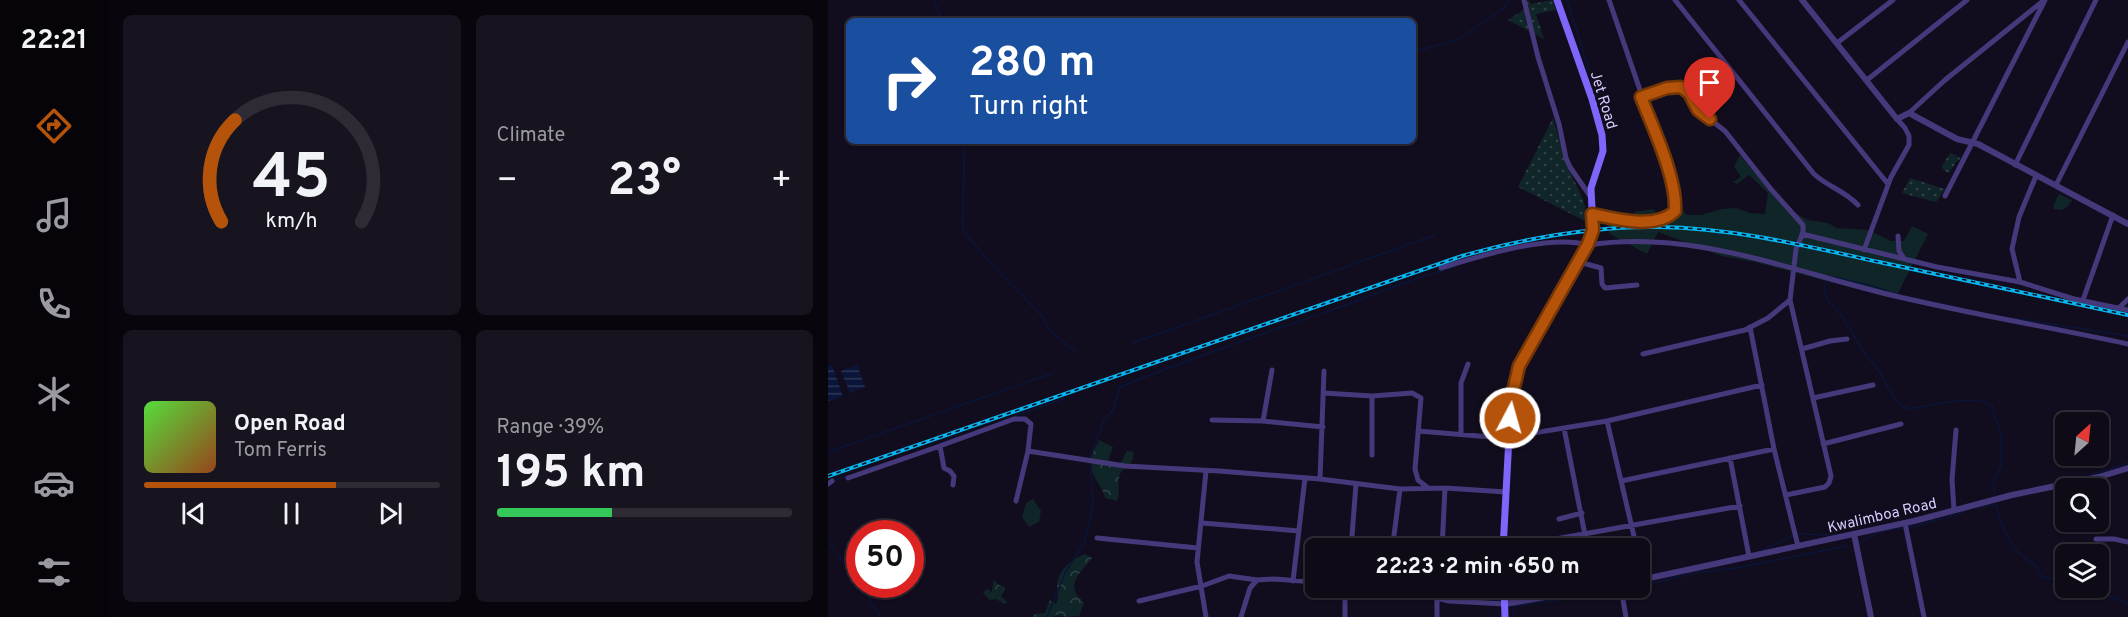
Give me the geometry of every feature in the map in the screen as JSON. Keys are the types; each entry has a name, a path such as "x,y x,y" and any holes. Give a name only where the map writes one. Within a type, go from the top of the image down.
{"main road":[{"name":"Jet Road","path":"1504,538 1511,400 1519,366 1588,244 1593,230 1590,196 1601,160 1602,135 1557,0"},
{"path":"1505,598 1505,617"}],"street":[{"path":"1524,0 1538,57 1560,124 1566,158 1590,196"},
{"path":"1592,214 1630,221 1655,221 1664,219 1675,211 1671,180 1609,0"},
{"path":"1675,0 1814,174 1827,184 1849,195 1858,204"},
{"path":"1739,0 1887,184"},
{"path":"1837,43 1893,0"},
{"path":"1867,80 1967,0"},
{"path":"1898,119 1909,113 1945,80 2044,0"},
{"path":"1945,196 2044,0"},
{"path":"2015,165 2096,0"},
{"path":"1806,1 1909,136 1909,145 1887,184 1864,250"},
{"path":"2056,185 2128,42"},
{"path":"1641,97 1677,86 1685,89 1698,110 1725,131 1803,225 1796,249 1790,300 1831,476 1825,487 1786,495"},
{"path":"1909,113 1942,132 1989,149 2128,224"},
{"path":"2020,282 2012,249 2019,216 2036,176"},
{"path":"2083,300 2113,215"},
{"path":"1802,234 1937,267 2020,282 2128,310"},
{"path":"1898,236 1899,251 1904,258"},
{"path":"1441,268 1494,253 1548,243 1673,242 1744,255 1891,295 2031,326 2128,344"},
{"path":"1579,262 1601,268 1602,284 1605,288 1637,285"},
{"path":"2119,308 2128,299"},
{"path":"1643,354 1739,333 1768,318 1790,300"},
{"path":"1750,327 1774,449 1798,546"},
{"path":"1802,349 1847,339"},
{"path":"1461,434 1461,383 1468,364"},
{"path":"1263,421 1272,370"},
{"path":"1320,479 1324,371"},
{"path":"1418,431 1509,437 1606,421 1762,385"},
{"path":"1813,398 1873,385"},
{"path":"1324,393 1372,396 1412,393 1419,395 1421,398 1416,473 1423,485 1429,489"},
{"path":"1372,396 1372,455"},
{"path":"848,478 1019,418 1031,424 1028,451 1016,501"},
{"path":"1212,420 1263,421 1323,427"},
{"path":"1606,421 1634,538"},
{"path":"1824,444 1901,424"},
{"path":"1564,428 1585,535"},
{"path":"1954,510 1952,480 1956,430"},
{"path":"940,446 944,468 954,476 953,485"},
{"path":"1621,481 1774,449"},
{"path":"1028,451 1125,466 1320,479 1400,489 1445,488 1506,492"},
{"path":"1730,458 1749,556"},
{"name":"Kwalimboa Road","path":"1650,577 1905,523 2128,468"},
{"path":"1206,471 1197,562 1206,617"},
{"path":"1293,581 1305,478"},
{"path":"1352,538 1356,484"},
{"path":"1442,538 1445,488"},
{"path":"1394,538 1400,489"},
{"path":"1567,538 1740,506"},
{"path":"1559,519 1582,513"},
{"path":"1202,523 1299,531"},
{"path":"1905,523 1923,617"},
{"path":"1854,534 1871,617"},
{"path":"1097,538 1198,548"},
{"path":"2096,539 2128,542"},
{"path":"1140,601 1202,586 1228,576 1257,580 1268,578 1305,582"},
{"path":"1241,617 1250,588 1257,580"},
{"path":"1345,598 1345,617"},
{"path":"1437,617 1436,598 1449,601 1505,604 1543,598"},
{"path":"1623,598 1626,617"}],"green space":[{"path":"1528,0 1531,4 1553,0 1556,10 1536,14 1544,39 1508,20 1522,11"},
{"path":"1553,118 1571,173 1584,202 1587,222 1518,187"},
{"path":"1950,153 1961,158 1949,173 1943,170 1942,166"},
{"path":"1740,155 1759,178 1795,213 1808,220 1828,223 1837,228 1868,230 1891,241 1904,241 1912,226 1928,234 1895,299 1755,262 1722,256 1658,232 1647,254 1610,234 1605,220 1607,216 1620,215 1630,218 1635,212 1654,209 1657,216 1666,214 1660,229 1679,207 1687,215 1701,215 1721,209 1736,208 1750,213 1765,214 1768,193 1749,175 1737,184 1733,182 1741,177 1734,166"},
{"path":"1910,178 1945,189 1936,202 1902,193"},
{"path":"2059,194 2072,200 2062,210 2053,209"},
{"path":"1099,440 1113,447 1108,460 1120,464 1127,451 1133,452 1131,461 1120,475 1117,501 1105,498 1093,474 1092,456"},
{"path":"1033,499 1041,511 1039,522 1029,527 1022,517 1026,503"},
{"path":"1085,554 1092,558 1077,577 1074,586 1076,594 1084,603 1079,616 1032,617 1035,614 1045,613 1050,600 1056,604 1060,575 1071,562"},
{"path":"994,579 997,584 1004,587 1005,590 1001,596 1007,602 1005,604 996,599 990,600 983,593 987,589 990,590 989,593 992,591"}],"water":[{"path":"832,365 843,397 828,401 828,366"},
{"path":"857,365 865,387 850,393 841,371"}],"waterway":[{"path":"934,0 941,18"},
{"path":"1416,51 1457,40 1504,8 1510,0"},
{"path":"1567,0 1597,96"},
{"path":"964,144 963,230 991,264 1043,317 1047,328 1076,352"},
{"path":"1133,343 1435,235"},
{"path":"1090,458 1104,420 1113,410 1120,387 1412,280 1455,267"},
{"path":"1829,276 1897,294"},
{"path":"1827,279 1824,290 1829,302 1842,316 1896,401 1908,409 1964,401 1985,402 1992,405 2001,432 2001,466 1993,484 1995,496"},
{"path":"1905,296 1956,307"},
{"path":"2013,318 2128,336"},
{"path":"828,452 1053,373"},
{"path":"1004,420 1065,398"},
{"path":"939,444 957,437"},
{"path":"1047,617 1065,573 1084,543 1093,506 1091,463"},
{"path":"2086,477 2128,463"},
{"path":"865,469 878,465"},
{"path":"834,481 847,476"},
{"path":"1999,496 2055,483"},
{"path":"1977,508 1996,504 2004,529 2018,552 2034,565 2041,576 2055,580"},
{"path":"1908,528 1956,515 1969,509"},
{"path":"1859,545 1861,541 1876,534 1903,528"},
{"path":"1798,534 1835,535"},
{"path":"1763,550 1794,535"},
{"path":"828,541 846,566"},
{"path":"1650,584 1695,573 1736,568 1847,546"},
{"path":"2109,596 2128,604"},
{"path":"869,598 882,617"},
{"path":"1506,599 1510,598"},
{"path":"1513,616 1515,606 1568,598"},
{"path":"1491,601 1501,600"},
{"path":"1498,610 1499,617"}],"railway":[{"path":"828,476 1462,256 1510,244 1585,231 1659,227 1742,234 2128,315"}],"route":[{"path":"1510,418 1511,400 1519,366 1588,244 1593,230 1592,214 1630,221 1655,221 1669,217 1675,211 1671,180 1641,97 1667,88 1681,87 1689,93 1698,110 1710,119"}]}
